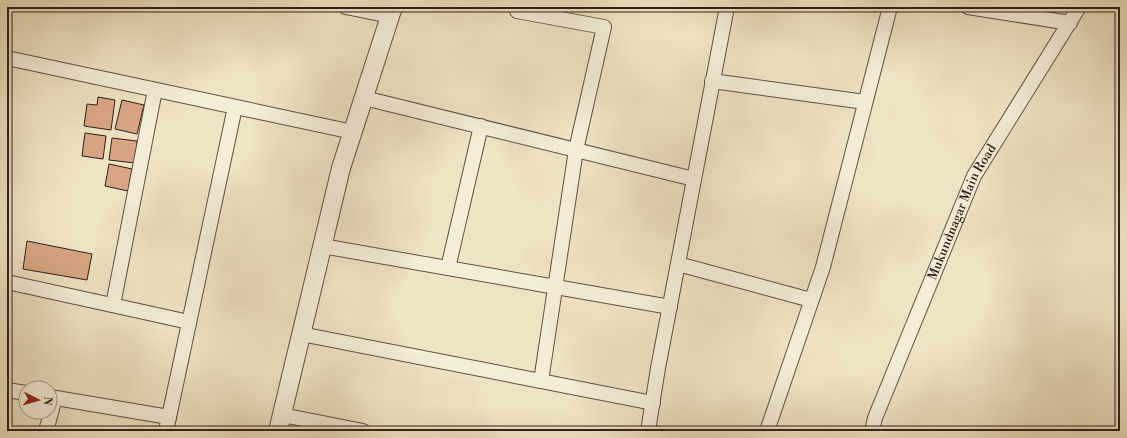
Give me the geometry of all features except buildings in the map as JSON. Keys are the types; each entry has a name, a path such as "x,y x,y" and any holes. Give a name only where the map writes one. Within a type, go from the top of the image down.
{"street":[{"path":"346,7 391,12 341,168 280,423 363,431"},
{"path":"648,431 727,7"},
{"path":"767,431 822,267 890,7"},
{"path":"968,7 1070,23"},
{"name":"Mukundnagar Main Road","path":"872,431 875,418 974,176 1079,7"},
{"path":"517,11 604,27 576,150 541,381"},
{"path":"7,58 353,132"},
{"path":"712,81 865,102"},
{"path":"113,305 155,90"},
{"path":"364,98 694,179"},
{"path":"166,431 235,107"},
{"path":"448,268 481,126"},
{"path":"322,246 670,307"},
{"path":"678,264 811,300"},
{"path":"7,282 189,322"},
{"path":"301,334 652,403"},
{"path":"7,390 18,392"},
{"path":"58,398 169,417"},
{"path":"46,431 48,420"}]}
